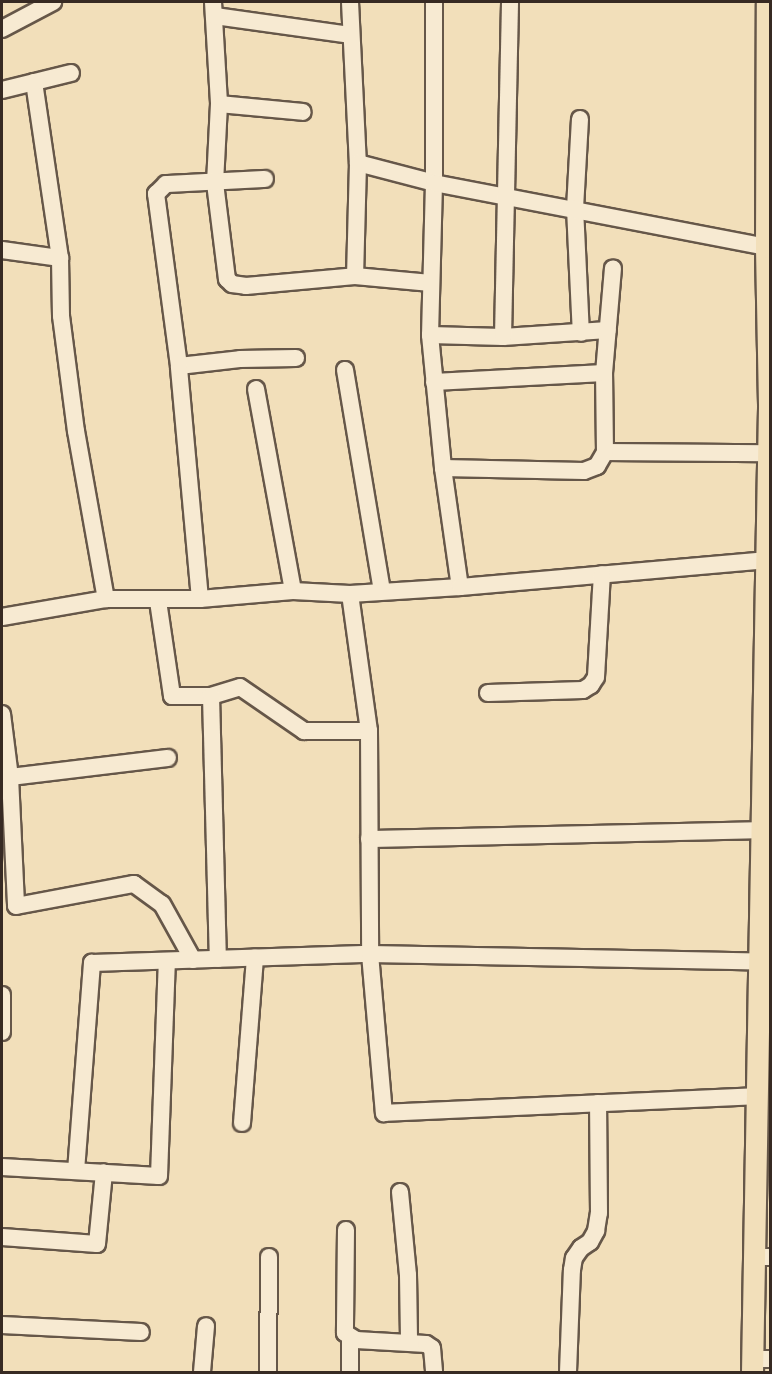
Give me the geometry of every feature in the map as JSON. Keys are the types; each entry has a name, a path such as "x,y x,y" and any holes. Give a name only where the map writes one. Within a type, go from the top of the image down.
{"main road":[{"path":"758,1364 764,1175 758,1096 765,962 768,742 766,560 770,404 766,247 768,6"}],"street":[{"path":"2,29 53,2"},
{"path":"350,2 358,163 354,276"},
{"path":"434,2 434,183 430,335 443,468 460,587"},
{"path":"503,337 510,2"},
{"path":"350,35 214,9 219,104 215,183 225,273 232,284 246,286 354,276 431,283"},
{"path":"2,90 71,73"},
{"path":"34,82 60,258 61,316 76,431 106,599"},
{"path":"219,104 303,112"},
{"path":"580,119 575,208 581,333"},
{"path":"358,163 434,183 575,208 766,247"},
{"path":"200,599 179,366 156,194 166,184 265,179"},
{"path":"2,250 60,258"},
{"path":"443,468 584,471 597,466 605,452 604,374 613,268"},
{"path":"430,335 503,337 608,330"},
{"path":"179,366 240,359 296,358"},
{"path":"345,370 382,590"},
{"path":"434,382 604,374"},
{"path":"256,389 293,591"},
{"path":"605,452 768,453"},
{"path":"2,617 106,599 158,601 293,591 350,594 382,590 460,587 766,560"},
{"path":"488,693 583,690 591,685 596,677 602,574"},
{"path":"350,594 369,730 370,954 384,1113 758,1096"},
{"path":"158,601 172,696 211,696 240,687 303,731 369,730"},
{"path":"211,696 218,959"},
{"path":"2,714 10,777 16,906 134,884 162,904 193,960"},
{"path":"10,777 168,758"},
{"path":"369,839 767,830"},
{"path":"76,1171 92,963 370,954 765,962"},
{"path":"242,1123 255,958"},
{"path":"2,1167 159,1176 167,961"},
{"path":"2,995 2,1032"},
{"path":"568,1372 574,1258 581,1248 590,1242 596,1231 599,1213 598,1103"},
{"path":"2,1237 97,1244 104,1172"},
{"path":"400,1192 408,1275 409,1342"},
{"path":"346,1230 345,1333 350,1338 426,1344 432,1348 434,1372"},
{"path":"268,1372 269,1257"},
{"path":"2,1325 141,1332"},
{"path":"202,1372 206,1326"},
{"path":"350,1338 350,1372"}]}
